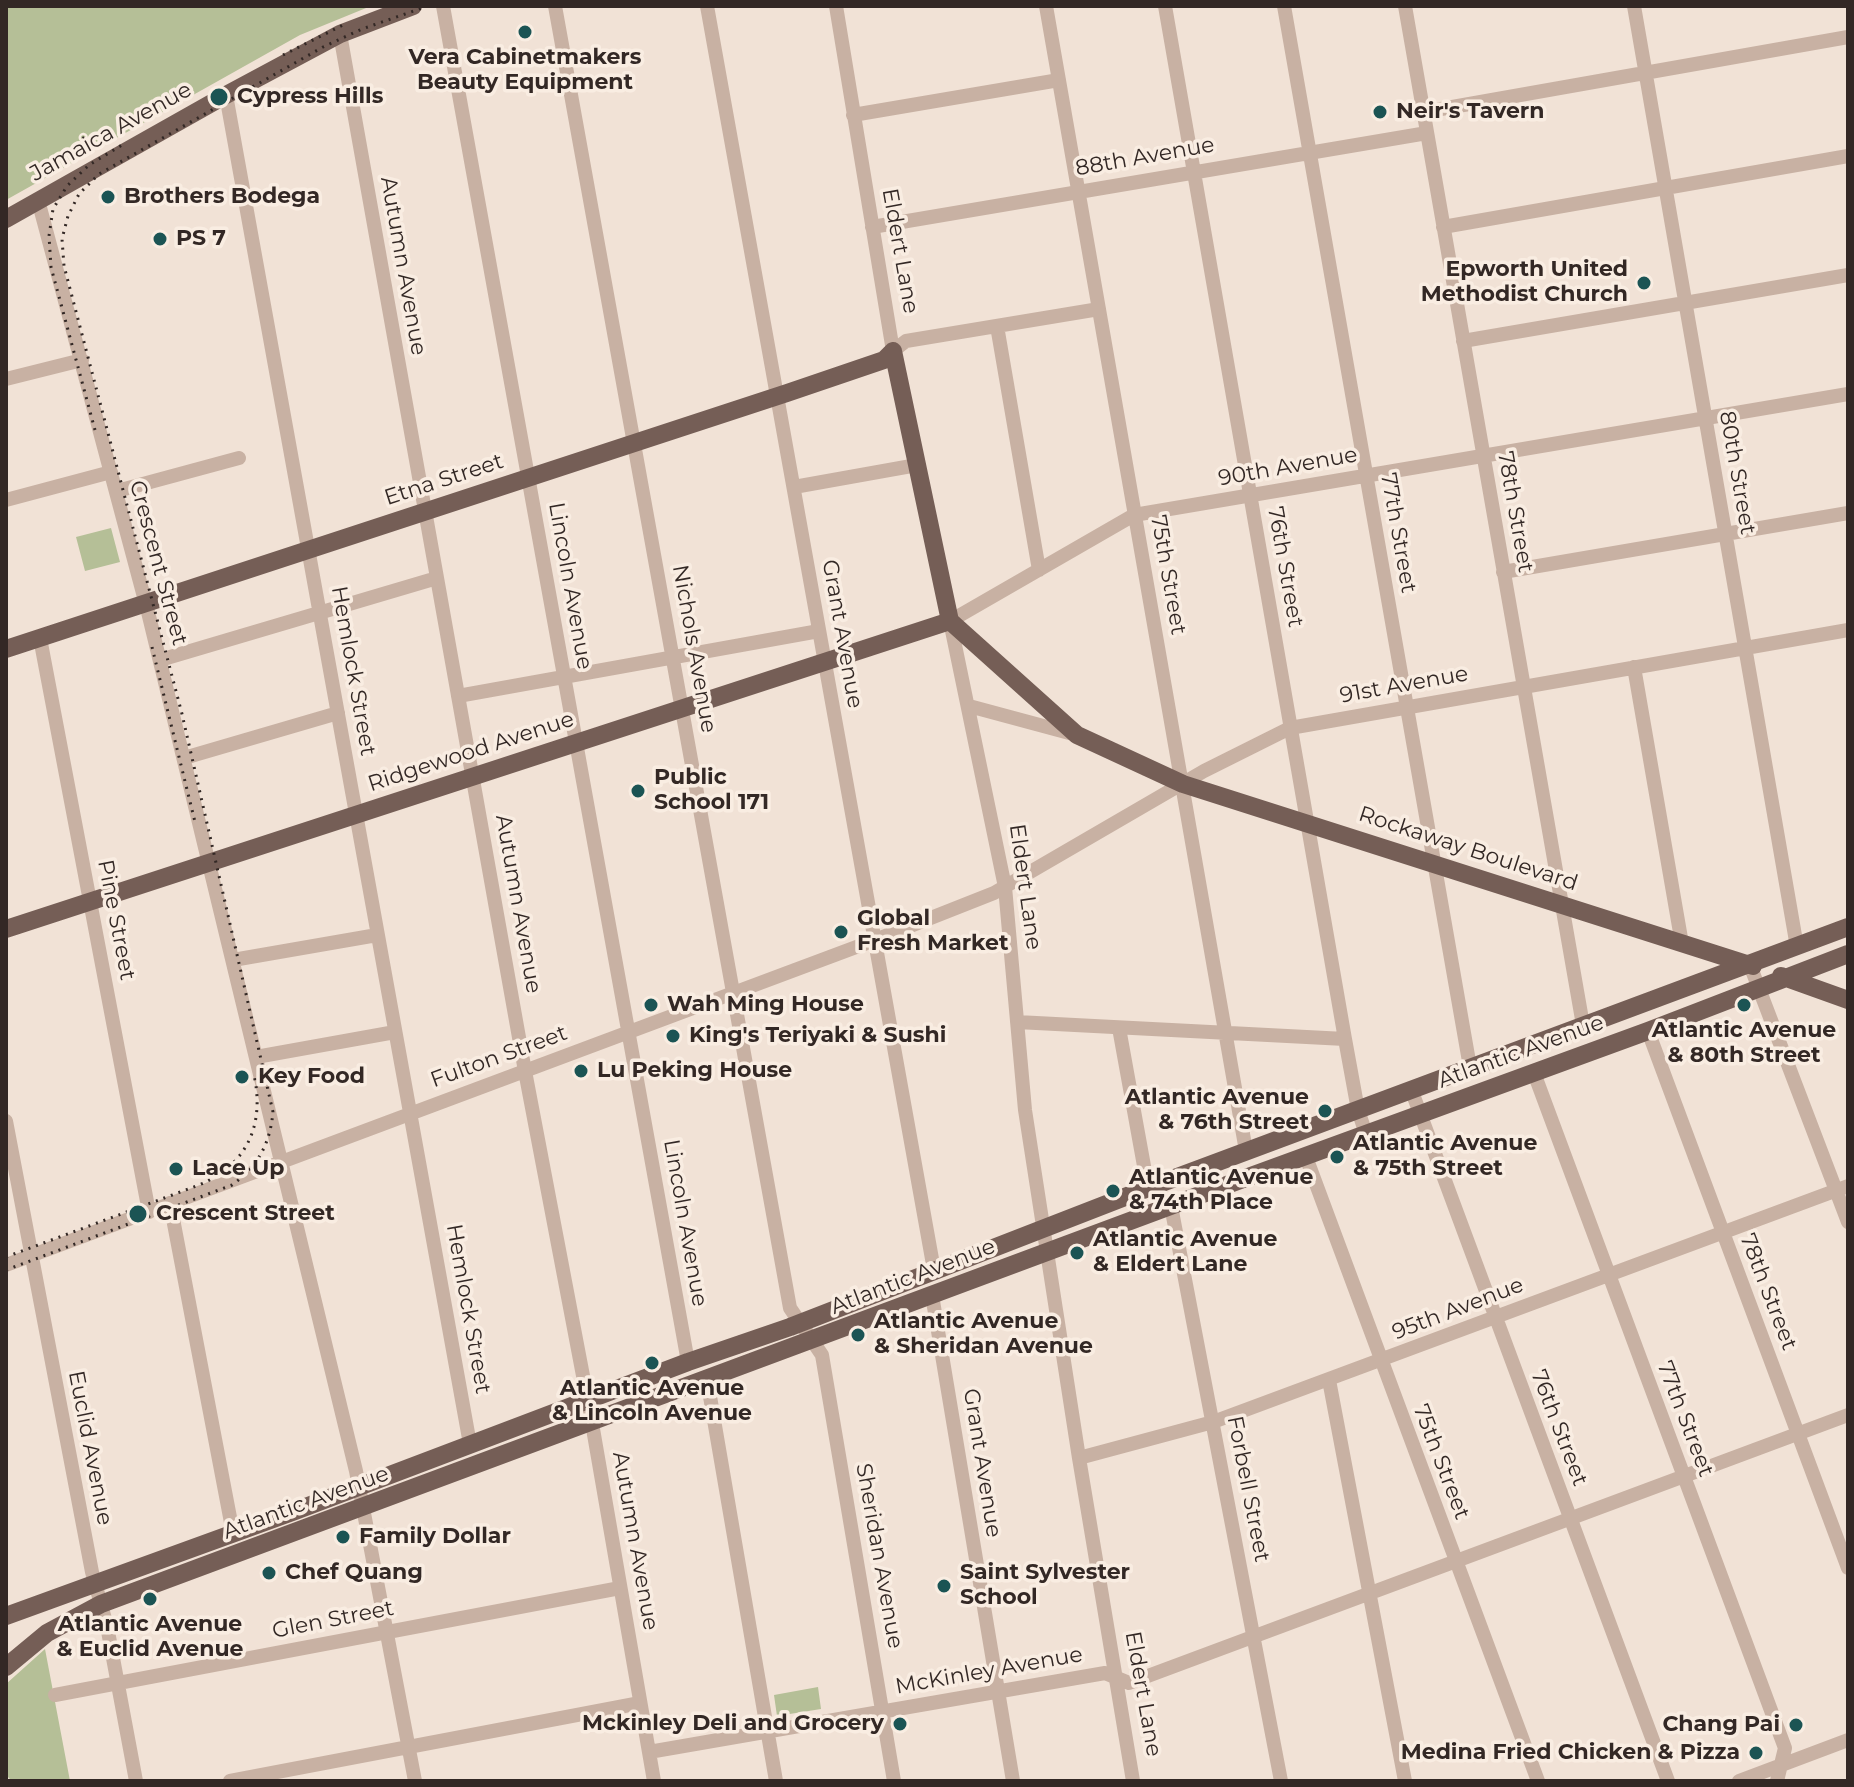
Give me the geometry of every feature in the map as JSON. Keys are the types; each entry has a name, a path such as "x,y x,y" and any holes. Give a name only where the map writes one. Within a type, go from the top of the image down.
{"main road":[{"name":"Jamaica Avenue","path":"6,219 340,34 413,6"},
{"name":"Etna Street","path":"6,649 778,396 884,360 893,351"},
{"name":"Eldert Lane","path":"893,351 950,621"},
{"name":"Ridgewood Avenue","path":"6,929 950,621"},
{"name":"Rockaway Boulevard","path":"950,621 1077,735 1183,784 1307,821 1750,965 1848,1000"},
{"name":"Atlantic Avenue","path":"6,1616 800,1323 1148,1188 1848,927"},
{"name":"Atlantic Avenue","path":"6,1667 47,1633 101,1604 1648,1031 1848,954"}],"street":[{"name":"Lincoln Avenue","path":"443,6 688,1362"},
{"name":"Nichols Avenue","path":"555,6 790,1308 814,1341"},
{"name":"Grant Avenue","path":"707,6 934,1270"},
{"name":"Eldert Lane","path":"836,6 893,351"},
{"name":"75th Street","path":"1046,6 1246,1151"},
{"name":"76th Street","path":"1165,6 1345,1039 1358,1110 1366,1134"},
{"name":"77th Street","path":"1284,6 1470,1067"},
{"name":"78th Street","path":"1405,6 1583,1025"},
{"name":"80th Street","path":"1634,6 1797,947"},
{"name":"Autumn Avenue","path":"340,34 654,1781"},
{"path":"1424,112 1848,37"},
{"path":"853,115 1059,80"},
{"name":"Hemlock Street","path":"226,95 470,1444"},
{"name":"88th Avenue","path":"872,227 1427,133"},
{"path":"1443,227 1848,156"},
{"name":"Crescent Street","path":"38,200 146,602 360,1486 415,1781"},
{"path":"1463,341 1848,275"},
{"path":"893,351 906,341 1099,309"},
{"path":"997,326 1039,570"},
{"path":"6,379 82,360"},
{"name":"90th Avenue","path":"950,621 1134,515 1848,394"},
{"path":"117,491 239,458"},
{"path":"794,487 917,465"},
{"path":"6,500 111,472"},
{"path":"1503,572 1848,513"},
{"path":"160,660 437,578"},
{"name":"Eldert Lane","path":"950,621 1005,887 1025,1110 1133,1781"},
{"name":"91st Avenue","path":"1005,887 1183,784 1273,734 1290,728 1848,630"},
{"path":"458,696 819,631"},
{"name":"Pine Street","path":"40,638 149,1212"},
{"path":"1634,667 1682,944"},
{"name":"Rockaway Boulevard","path":"969,706 1077,735"},
{"path":"184,758 338,713"},
{"name":"Fulton Street","path":"6,1265 875,940 1005,887"},
{"path":"233,960 377,935"},
{"path":"1750,965 1842,1188 1848,1222"},
{"path":"1017,1022 1345,1039"},
{"path":"1119,1028 1148,1188"},
{"name":"78th Street","path":"1648,1031 1848,1568"},
{"path":"256,1057 395,1032"},
{"name":"77th Street","path":"1534,1073 1785,1748 1777,1781"},
{"name":"76th Street","path":"1411,1089 1668,1781"},
{"name":"Euclid Avenue","path":"6,1121 136,1781"},
{"name":"75th Street","path":"1306,1157 1538,1781"},
{"name":"95th Avenue","path":"1079,1458 1213,1422 1842,1188"},
{"path":"170,1203 233,1533"},
{"name":"Forbell Street","path":"1171,1206 1281,1781"},
{"name":"Grant Avenue","path":"932,1295 1013,1781"},
{"name":"Sheridan Avenue","path":"814,1341 822,1355 894,1781"},
{"path":"707,1379 776,1781"},
{"path":"1329,1380 1405,1781"},
{"name":"McKinley Avenue","path":"649,1752 1105,1673 1129,1683 1848,1415"},
{"name":"Glen Street","path":"55,1695 620,1588"},
{"path":"230,1781 640,1703"},
{"path":"1739,1781 1848,1740"}],"green space":[{"path":"6,6 371,6 300,35 6,200"},
{"path":"111,528 120,562 85,571 76,537"},
{"path":"45,1649 70,1781 12,1781 6,1775 6,1684"},
{"path":"818,1687 821,1709 777,1716 774,1695"}],"railway":[{"path":"6,1270 232,1185 256,1162 266,1144 273,1112 182,714 64,266 62,239 68,216 79,194 99,174 323,47 362,29 428,6"},
{"path":"283,55 347,23"},
{"path":"95,430 51,267 49,236 53,209 67,186 89,165 122,145"},
{"path":"152,647 195,822"},
{"path":"6,1257 216,1177 240,1155 249,1141 257,1110 254,1075"}],"place":[{"name":"Vera Cabinetmakers Beauty Equipment","path":"525,32"},
{"name":"Cypress Hills","path":"219,97"},
{"name":"Neir's Tavern","path":"1380,112"},
{"name":"Brothers Bodega","path":"108,197"},
{"name":"PS 7","path":"160,239"},
{"name":"Epworth United Methodist Church","path":"1644,283"},
{"name":"Public School 171","path":"638,791"},
{"name":"Global Fresh Market","path":"841,932"},
{"name":"Wah Ming House","path":"651,1005"},
{"name":"Atlantic Avenue & 80th Street","path":"1744,1005"},
{"name":"King's Teriyaki & Sushi","path":"673,1036"},
{"name":"Lu Peking House","path":"581,1071"},
{"name":"Key Food","path":"242,1077"},
{"name":"Atlantic Avenue & 76th Street","path":"1325,1111"},
{"name":"Atlantic Avenue & 75th Street","path":"1337,1157"},
{"name":"Lace Up","path":"176,1169"},
{"name":"Atlantic Avenue & 74th Place","path":"1113,1191"},
{"name":"Crescent Street","path":"138,1214"},
{"name":"Atlantic Avenue & Eldert Lane","path":"1077,1253"},
{"name":"Atlantic Avenue & Sheridan Avenue","path":"858,1335"},
{"name":"Atlantic Avenue & Lincoln Avenue","path":"652,1363"},
{"name":"Family Dollar","path":"343,1537"},
{"name":"Chef Quang","path":"269,1573"},
{"name":"Saint Sylvester School","path":"944,1586"},
{"name":"Atlantic Avenue & Euclid Avenue","path":"150,1599"},
{"name":"Mckinley Deli and Grocery","path":"900,1724"},
{"name":"Chang Pai","path":"1796,1725"},
{"name":"Medina Fried Chicken & Pizza","path":"1756,1753"}]}
